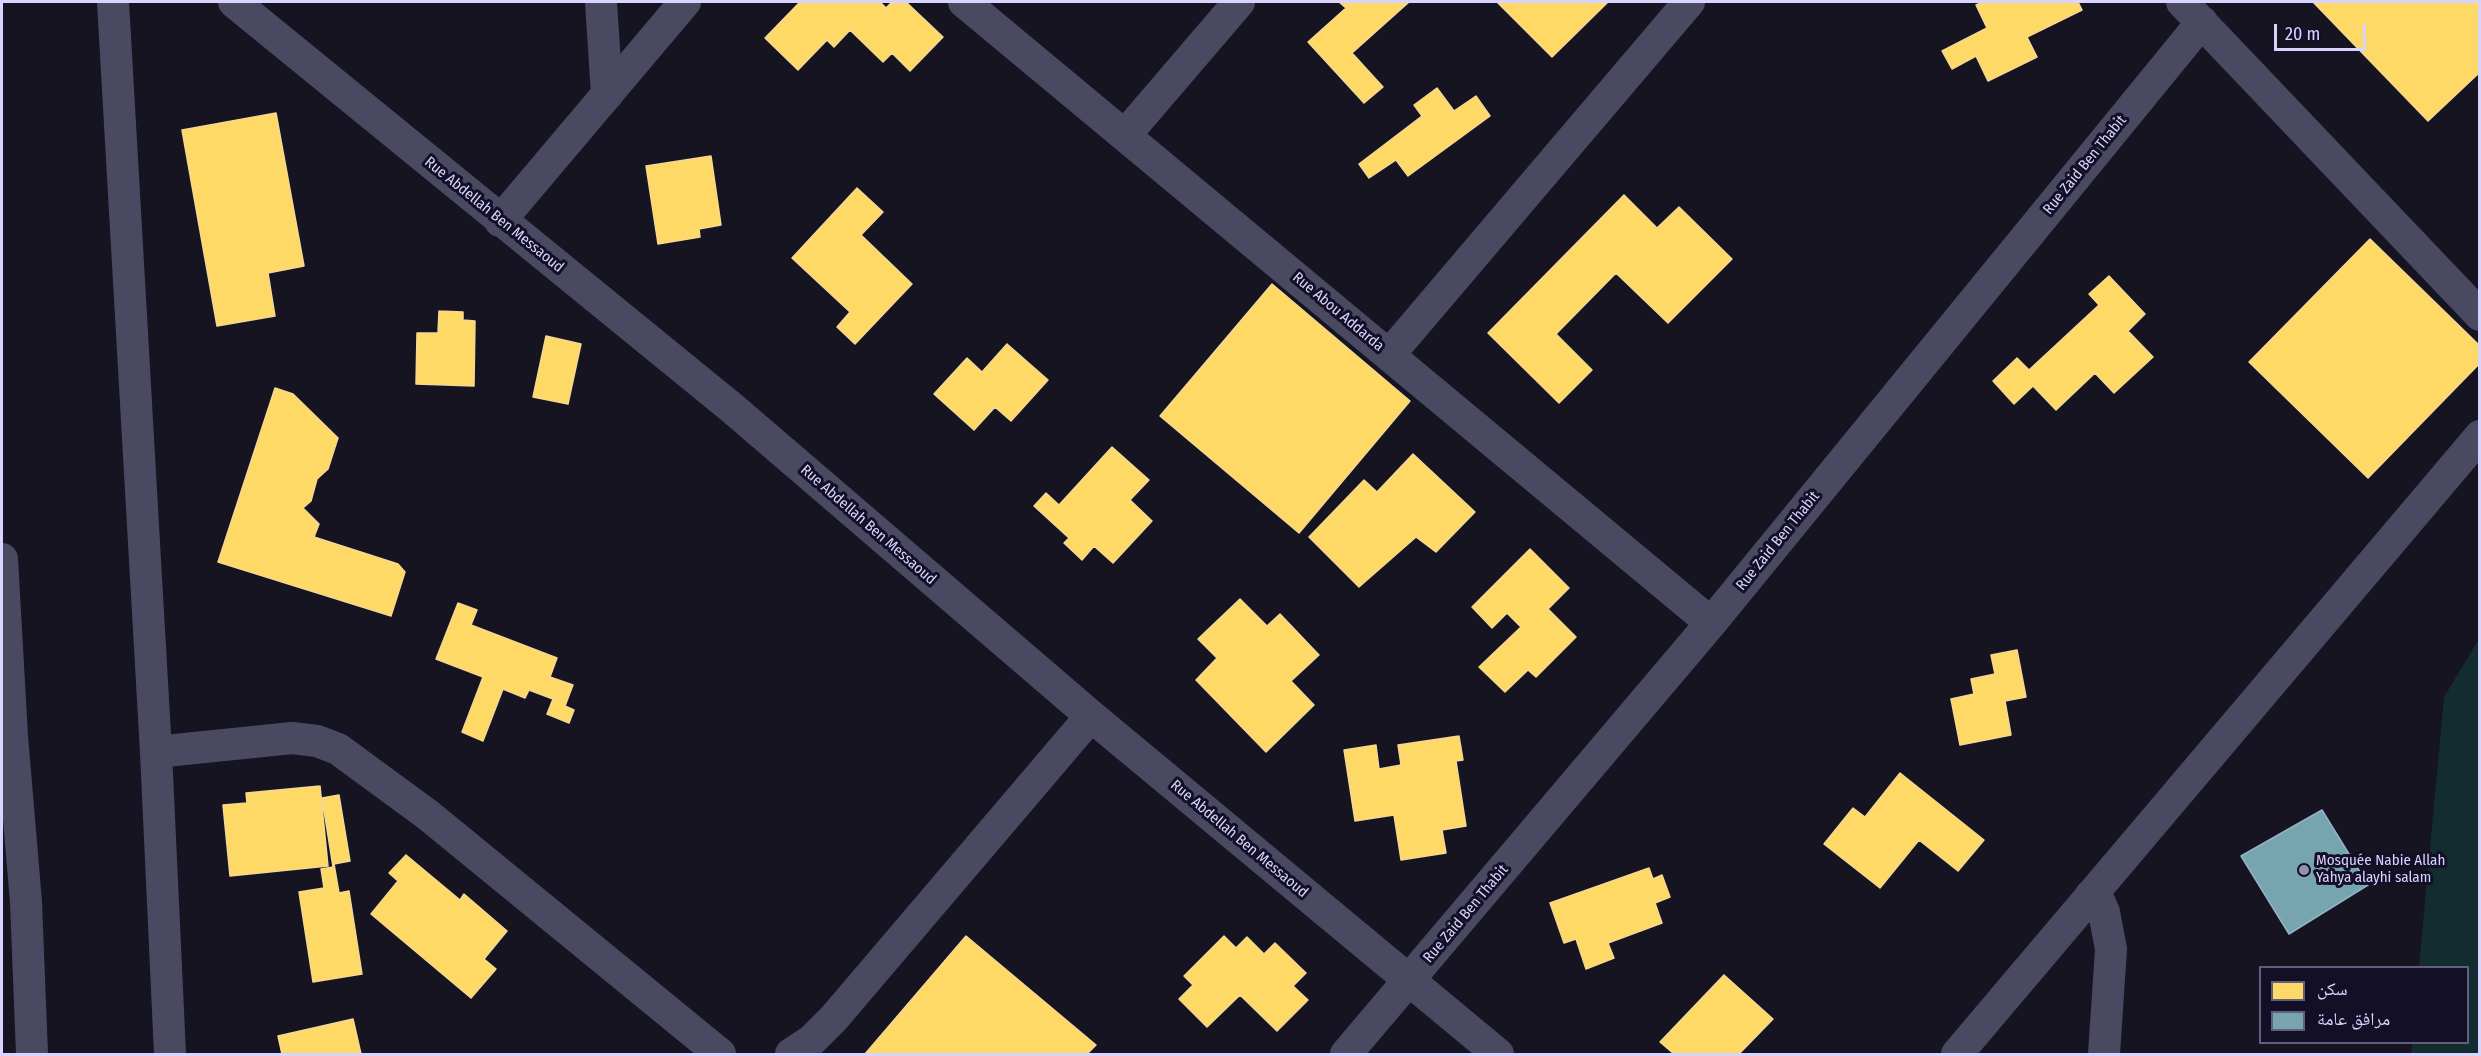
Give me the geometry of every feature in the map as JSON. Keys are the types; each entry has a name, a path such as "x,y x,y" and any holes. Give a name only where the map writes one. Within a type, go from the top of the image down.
{"street":[{"path":"113,2 156,752 170,1054"},
{"name":"Rue Abdellah Ben Messaoud","path":"234,2 732,408 1090,716 1498,1054"},
{"path":"602,2 607,95"},
{"path":"500,221 685,2"},
{"name":"Rue Abou Addarda","path":"964,2 1126,134 1711,623"},
{"path":"1126,134 1239,2"},
{"path":"1389,355 1689,2"},
{"path":"2192,12 2480,315"},
{"name":"Rue Zaid Ben Thabit","path":"1346,1054 1711,623 2192,12"},
{"path":"1957,1054 2480,436"},
{"path":"2,559 12,736 26,902 33,1054"},
{"path":"791,1054 811,1041 834,1018 1090,716"},
{"path":"156,752 292,738 317,741 338,748 428,814 720,1054"},
{"path":"2,882 26,902"},
{"path":"2091,895 2100,903 2104,912 2111,949 2104,1054"}],"green space":[{"path":"2479,639 2479,1054 2411,1054 2412,1044 2469,1044 2469,966 2419,966 2444,697"}],"building: سكن":[{"path":"800,2 880,2 886,8 892,2 906,2 943,37 910,71 892,53 883,62 850,30 834,47 827,40 798,70 765,38"},
{"path":"1339,2 1409,2 1352,53 1383,87 1364,103 1308,42 1346,8"},
{"path":"1497,2 1608,2 1552,57"},
{"path":"1983,2 2078,2 2082,10 2027,37 2037,57 1988,81 1976,56 1952,69 1942,51 1987,28 1976,5"},
{"path":"2313,2 2480,2 2480,72 2428,121"},
{"path":"1437,88 1454,111 1476,96 1490,116 1408,176 1396,160 1369,178 1359,164 1422,116 1414,105"},
{"path":"276,113 304,266 268,273 275,316 217,326 182,130"},
{"path":"711,156 721,225 699,229 700,237 658,244 646,166"},
{"path":"857,188 883,212 861,235 912,284 855,344 837,327 850,312 792,258"},
{"path":"1624,195 1657,228 1679,207 1732,259 1668,323 1616,273 1556,334 1592,370 1559,403 1488,333"},
{"path":"2370,239 2480,346 2480,363 2368,478 2249,362"},
{"path":"2109,276 2145,314 2128,331 2153,357 2114,393 2095,373 2056,410 2033,386 2014,404 1993,381 2017,358 2029,370 2099,305 2089,294"},
{"path":"1272,284 1410,401 1299,533 1160,416"},
{"path":"439,311 463,312 463,320 475,321 474,386 416,384 417,333 438,333"},
{"path":"546,336 581,344 568,404 533,397"},
{"path":"1007,344 1048,380 1011,421 995,407 974,430 934,394 967,358 982,372"},
{"path":"275,388 293,394 338,438 328,469 317,479 311,501 303,508 319,524 314,537 398,564 405,572 391,616 218,562"},
{"path":"1112,447 1149,480 1130,500 1152,521 1113,563 1094,546 1082,560 1064,543 1069,538 1034,506 1046,493 1059,505"},
{"path":"1413,454 1475,512 1436,552 1416,537 1359,587 1309,537 1364,480 1377,492"},
{"path":"1530,549 1569,588 1548,609 1576,637 1536,677 1528,670 1505,692 1479,667 1521,627 1507,613 1492,628 1472,607"},
{"path":"1240,599 1267,626 1280,614 1319,655 1291,681 1314,705 1266,752 1196,680 1217,658 1198,639"},
{"path":"458,603 477,610 471,625 557,658 550,677 573,685 565,706 574,710 569,723 547,714 553,699 529,690 525,698 503,689 483,741 462,732 483,677 436,659"},
{"path":"2017,650 2026,697 2005,701 2011,735 1960,745 1951,699 1974,694 1971,679 1995,674 1991,655"},
{"path":"1459,736 1463,760 1456,761 1466,826 1442,830 1446,853 1401,860 1394,815 1355,821 1344,750 1376,745 1379,769 1401,765 1398,745"},
{"path":"1900,773 1984,840 1958,871 1919,840 1880,888 1824,844 1853,808 1865,817"},
{"path":"320,786 328,866 230,876 223,805 247,803 246,793"},
{"path":"339,795 350,861 334,864 339,893 349,891 362,974 313,982 299,892 324,888 321,869 333,867 322,798"},
{"path":"406,855 460,900 464,894 507,931 484,959 496,969 471,998 371,914 398,881 389,873"},
{"path":"1649,868 1653,879 1662,875 1670,897 1655,903 1662,923 1608,943 1614,958 1586,969 1576,939 1564,943 1550,903"},
{"path":"966,936 1096,1045 1087,1054 865,1054"},
{"path":"1224,936 1236,948 1247,937 1264,954 1275,943 1306,973 1293,986 1308,1000 1277,1031 1240,995 1207,1027 1179,999 1193,985 1184,976"},
{"path":"1724,975 1773,1019 1739,1054 1674,1054 1660,1042"},
{"path":"353,1019 361,1054 282,1054 278,1036"}],"building: مرافق عامة":[{"name":"Mosquée Nabie Allah Yahya alayhi salam","path":"2322,810 2368,885 2289,934 2241,856"}],"place":[{"name":"Mosquée Nabie Allah Yahya alayhi salam","path":"2304,870"}]}
